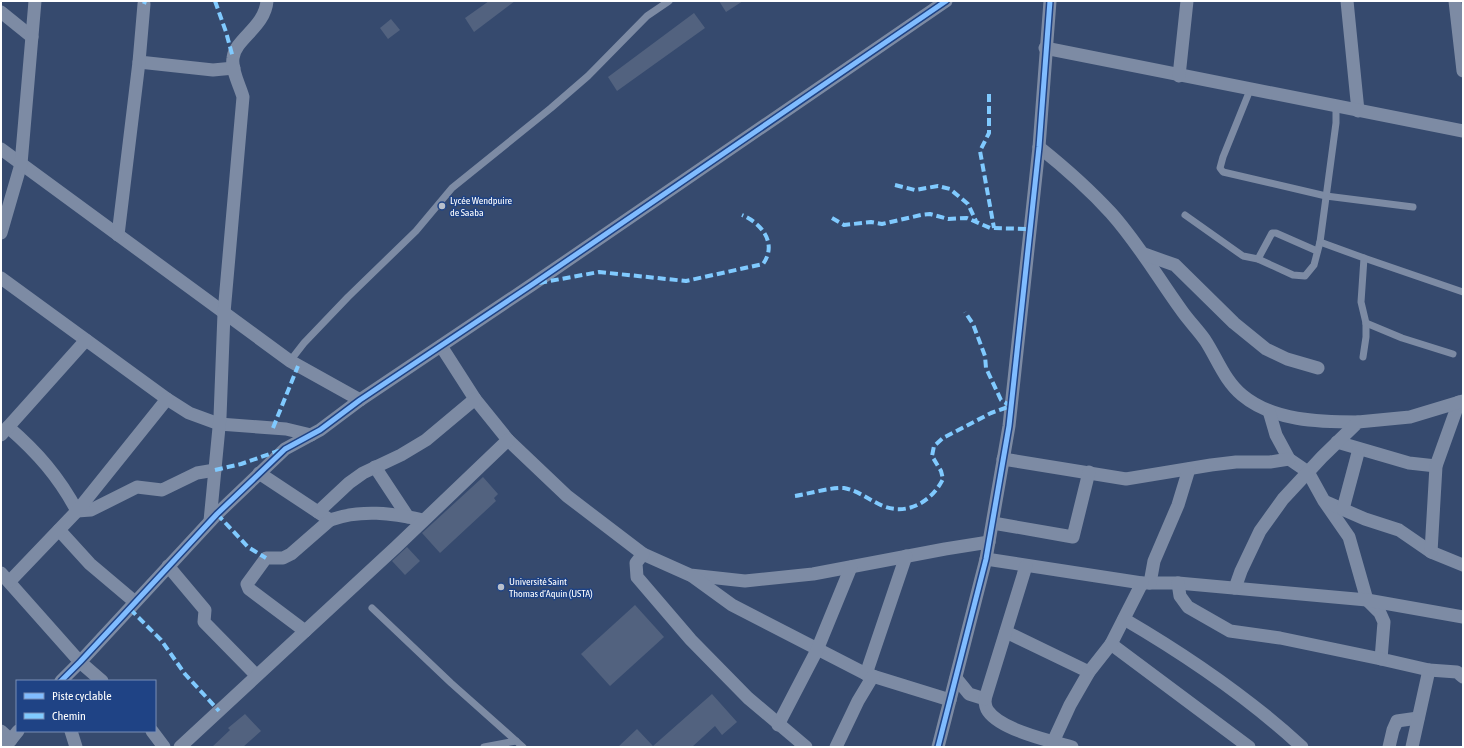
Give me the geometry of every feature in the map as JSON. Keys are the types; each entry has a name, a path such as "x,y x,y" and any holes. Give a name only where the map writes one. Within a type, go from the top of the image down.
{"street":[{"path":"1,233 21,164 35,1"},
{"path":"210,520 219,424 224,314 243,97 232,58 238,47 257,26 266,8 267,1"},
{"path":"62,680 210,520 286,449 311,435 360,400 946,1"},
{"path":"938,747 986,559 1009,426 1039,147 1045,48 1050,1"},
{"path":"1179,76 1187,1"},
{"path":"1347,1 1358,111"},
{"path":"1455,1 1463,71"},
{"path":"118,235 139,62 144,4"},
{"path":"1,12 32,37"},
{"path":"1045,48 1179,76 1463,131"},
{"path":"139,62 213,70 234,68"},
{"path":"1039,147 1067,170 1111,213 1144,254 1182,311 1205,340 1230,383 1242,395 1269,411 1294,418 1333,422 1358,422 1410,417 1461,401"},
{"path":"1,149 290,361 360,400"},
{"path":"1144,254 1175,265 1234,323 1266,349 1287,359 1318,368"},
{"path":"1,278 167,399 189,413 219,424 286,429 311,435"},
{"path":"77,511 67,493 45,462 4,431 86,340"},
{"path":"441,346 475,399 508,440 567,496 643,554 690,575 732,605 817,650 869,675 950,700"},
{"path":"101,680 80,662 5,577 59,530 77,511 167,399"},
{"path":"318,512 348,483 426,440 475,399"},
{"path":"1432,552 1436,466 1461,401"},
{"path":"1269,411 1276,435 1289,459 1308,472 1324,501 1349,536 1367,600 1380,613 1384,622 1381,659"},
{"path":"1236,588 1241,571 1260,531 1283,499 1358,422"},
{"path":"180,747 508,440"},
{"path":"1337,442 1409,463 1436,466"},
{"path":"1343,509 1358,449"},
{"path":"1003,459 1126,479 1236,462 1270,462 1289,459"},
{"path":"375,467 408,517"},
{"path":"1045,743 1070,705 1089,672 1111,644 1124,618 1146,583 1178,505 1189,469"},
{"path":"77,511 91,510 137,487 162,490 197,473 215,470"},
{"path":"993,523 1073,537 1089,472"},
{"path":"259,473 330,520"},
{"path":"1324,501 1399,530 1432,552 1463,565"},
{"path":"305,631 249,588 247,584 266,558 283,558 291,554 330,520 350,515 387,513 423,520"},
{"path":"59,530 90,564 135,602"},
{"path":"690,575 745,581 813,574 989,542"},
{"path":"643,554 636,563 635,572 637,577 719,670 778,725 806,747"},
{"path":"836,747 869,675 906,556"},
{"path":"986,559 1146,583 1178,583 1367,600 1463,618"},
{"path":"168,566 202,607 205,612 203,619 204,622 256,675"},
{"path":"1026,566 985,699 988,712 995,718 1015,729 1045,743 1072,747"},
{"path":"778,725 817,650 851,567"},
{"path":"1178,583 1180,596 1188,607 1230,631 1280,638 1429,670 1457,672 1463,677"},
{"path":"1124,618 1163,641 1224,684 1302,747"},
{"path":"1006,632 1089,672"},
{"path":"1111,644 1249,747"},
{"path":"1412,747 1429,670"},
{"path":"956,678 969,694 985,699"},
{"path":"1389,747 1397,721 1400,719 1418,718"},
{"path":"1,731 12,740"},
{"path":"71,732 76,747"},
{"path":"153,732 164,747"}],"lane":[{"path":"290,361 304,343 348,297 416,231 452,188 551,108 588,76 647,16 669,1"},
{"path":"1250,90 1244,110 1223,157 1220,168 1223,172 1326,196 1413,207"},
{"path":"1186,215 1243,256 1258,259 1293,275 1304,276 1314,265 1320,242 1336,123 1336,106"},
{"path":"1258,259 1272,233 1276,233 1317,251"},
{"path":"1320,242 1463,292"},
{"path":"1363,357 1366,323 1362,302 1364,258"},
{"path":"1366,323 1402,338 1453,354"},
{"path":"372,608 523,747"},
{"path":"484,747 516,741"}],"building":[{"path":"489,1 515,1 474,32 465,18"},
{"path":"719,1 743,1 726,12"},
{"path":"694,13 705,28 617,91 608,77"},
{"path":"391,19 400,30 388,39 380,28"},
{"path":"483,477 498,494 494,498 496,501 440,553 422,533"},
{"path":"407,547 420,561 405,575 392,561"},
{"path":"635,605 664,637 610,686 581,654"},
{"path":"712,694 737,722 722,735 715,726 692,747 618,747 637,729 653,746"},
{"path":"245,714 261,731 243,747 212,747 230,730 228,728"}],"marked path":[{"path":"215,1 233,58"},
{"path":"989,94 989,133 980,151 994,228"},
{"path":"895,185 915,190 938,186 950,189 968,204 976,221"},
{"path":"832,218 844,225 871,222 882,224 930,214 948,219 967,218 990,228 1030,229"},
{"path":"539,283 599,272 686,281 763,264 769,249 768,241 761,228 742,215"},
{"path":"795,496 844,488 859,493 883,506 892,509 901,509 910,508 926,500 932,494 943,479 941,471 932,456 934,446 943,438 991,413 1011,406 1001,400 986,368 985,356 973,324 965,312"},
{"path":"273,428 298,366"},
{"path":"215,470 241,464 281,450"},
{"path":"217,514 248,547 266,558"},
{"path":"130,609 161,640 185,674 219,711"}],"cycle path":[{"path":"62,680 217,514 285,449 320,430 360,400 533,284 946,1"},
{"path":"938,747 986,559 1009,426 1039,147 1050,1"}],"place":[{"name":"Lycée Wendpuire de Saaba","path":"442,206"},
{"name":"Université Saint Thomas d’Aquin (USTA)","path":"501,587"}]}
